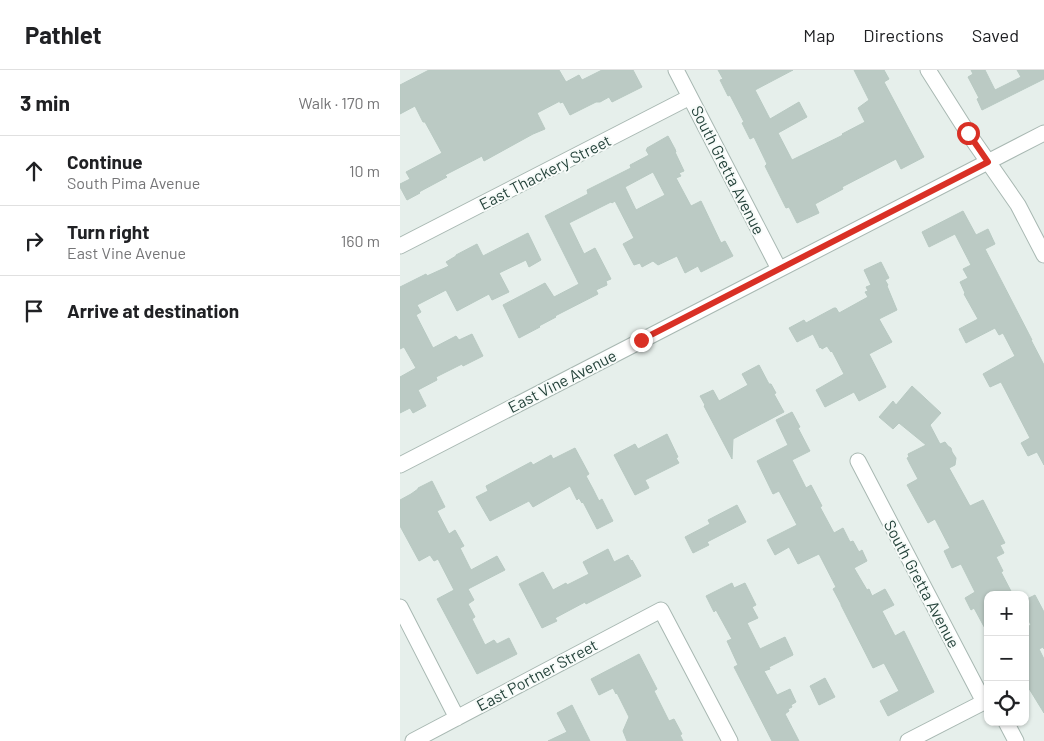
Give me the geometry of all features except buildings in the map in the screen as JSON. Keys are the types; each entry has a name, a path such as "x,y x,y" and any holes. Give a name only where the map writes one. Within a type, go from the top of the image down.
{"street":[{"name":"South Gretta Avenue","path":"676,70 779,269"},
{"path":"928,70 968,133 1018,205 1044,254"},
{"name":"East Thackery Street","path":"400,246 690,96"},
{"name":"East Vine Avenue","path":"400,465 1044,133"},
{"name":"South Gretta Avenue","path":"858,462 984,699"},
{"path":"400,606 457,718"},
{"name":"East Portner Street","path":"413,741 661,610 730,741"},
{"path":"908,741 984,704"},
{"path":"1008,726 1016,741"}],"route":[{"path":"641,340 988,162 968,133"}]}
